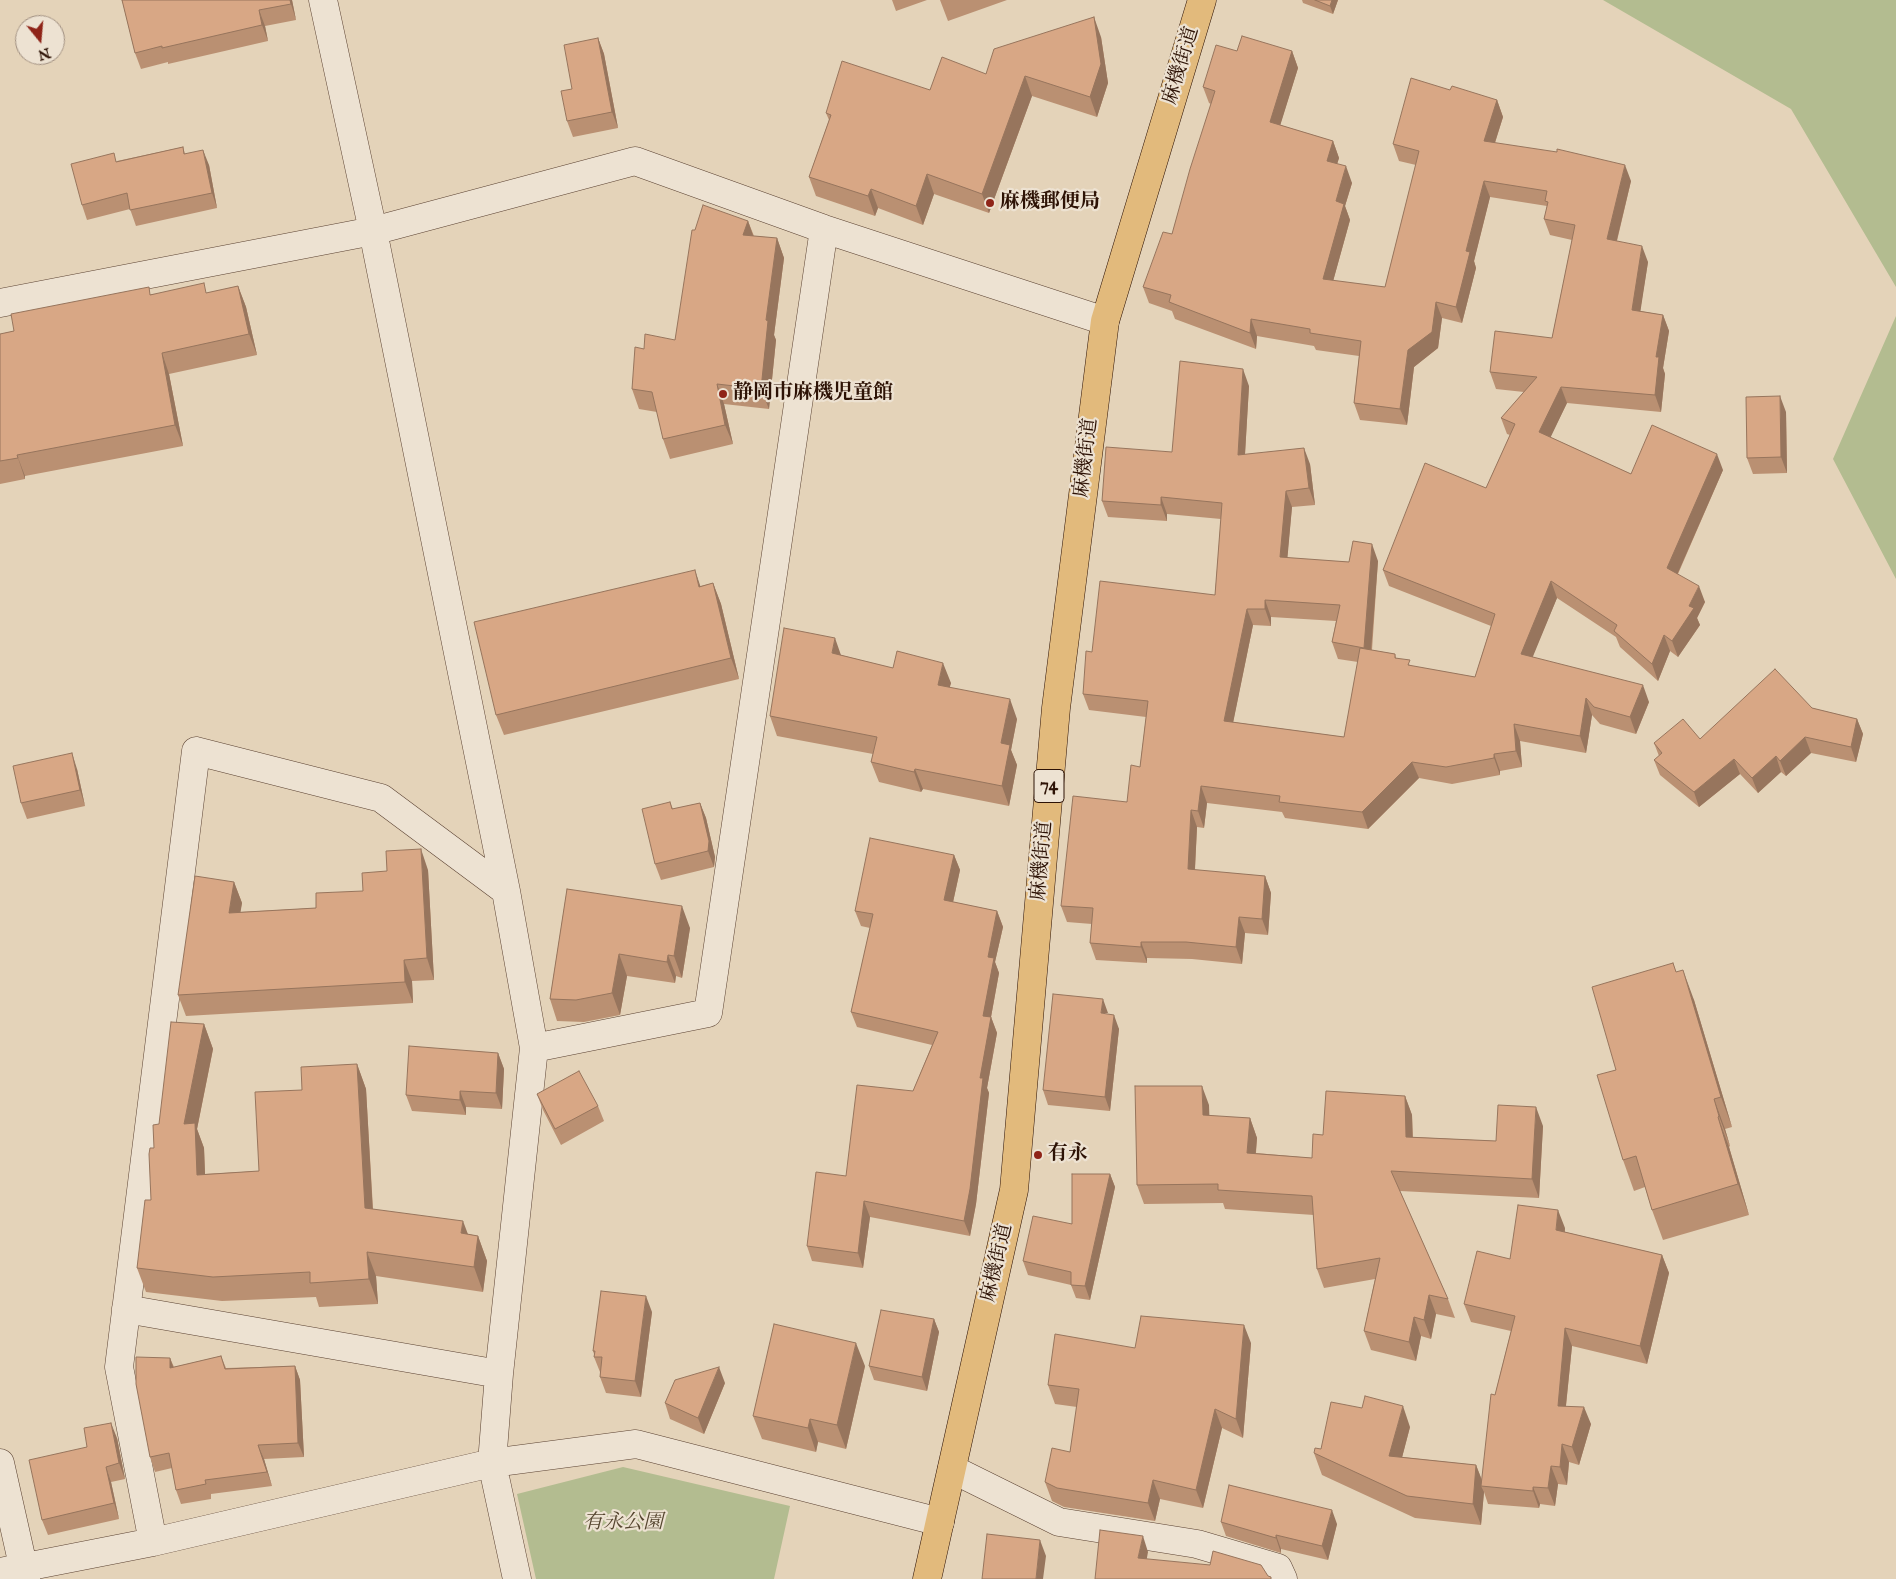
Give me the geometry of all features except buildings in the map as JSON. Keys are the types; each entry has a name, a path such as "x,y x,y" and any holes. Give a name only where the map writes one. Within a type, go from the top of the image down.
{"main road":[{"name":"麻機街道","path":"927,1579 1014,1190 1056,708 1105,321 1202,0"}],"street":[{"path":"323,0 373,231 506,891 534,1048 499,1374 492,1463 517,1579"},
{"path":"0,303 373,231 635,161 824,229 1105,321"},
{"path":"534,1048 708,1013 824,229"},
{"path":"153,1542 118,1367 196,751 381,798 506,891"},
{"path":"126,1309 499,1374"},
{"path":"0,1463 16,1573 492,1463 636,1444 940,1522"},
{"path":"952,1469 1059,1522 1198,1544 1278,1568 1283,1579"}],"green space":[{"path":"1603,0 1896,0 1896,287 1791,109"},
{"path":"1896,316 1896,579 1833,459"},
{"name":"有永公園","path":"623,1467 790,1506 774,1579 536,1579 517,1494"}],"place":[{"name":"麻機郵便局","path":"990,203"},
{"name":"静岡市麻機児童館","path":"723,394"},
{"name":"有永","path":"1038,1155"}]}
